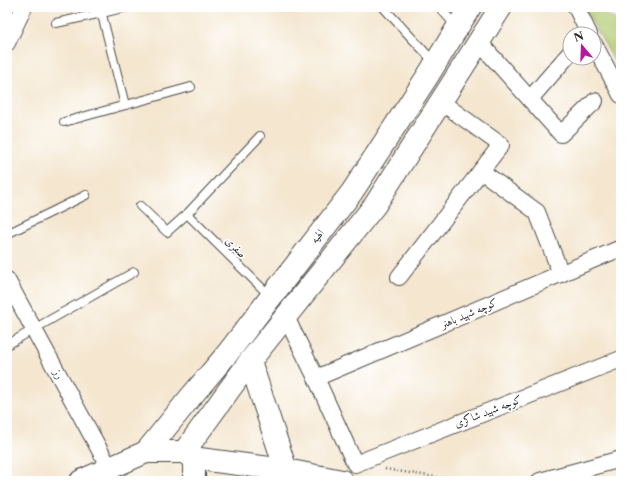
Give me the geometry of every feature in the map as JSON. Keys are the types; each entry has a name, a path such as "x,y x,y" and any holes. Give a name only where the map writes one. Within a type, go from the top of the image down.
{"main road":[{"name":"الهیه","path":"146,452 227,354 352,192 470,7"},
{"path":"188,455 250,361 376,206 501,7"},
{"path":"250,361 286,470"},
{"path":"81,481 146,452 188,455 286,470 342,481"},
{"path":"188,455 194,462 194,481"}],"street":[{"path":"7,43 24,7"},
{"path":"576,7 585,26"},
{"path":"479,42 561,134 595,101"},
{"path":"602,59 621,95"},
{"path":"530,99 562,62"},
{"path":"398,276 501,145 441,102"},
{"path":"481,171 537,212 561,274"},
{"name":"کوچه شهید باهنر","path":"316,378 621,248"},
{"name":"رز","path":"7,280 110,469"},
{"path":"286,317 316,378"},
{"name":"کوچه شهید شاکری","path":"316,378 355,464 621,359"},
{"path":"540,481 621,459"}],"lane":[{"path":"56,23 101,10 127,7"},
{"path":"383,7 435,63"},
{"path":"439,7 458,27"},
{"path":"101,10 125,105"},
{"path":"64,122 191,87"},
{"path":"140,206 167,232 260,136"},
{"path":"7,234 86,195"},
{"name":"صفری","path":"186,214 271,297"},
{"path":"7,345 134,272"}],"path":[{"path":"385,469 461,481"}],"green space":[{"path":"584,7 596,7 621,24 621,73 602,39 602,26 595,26"}]}
